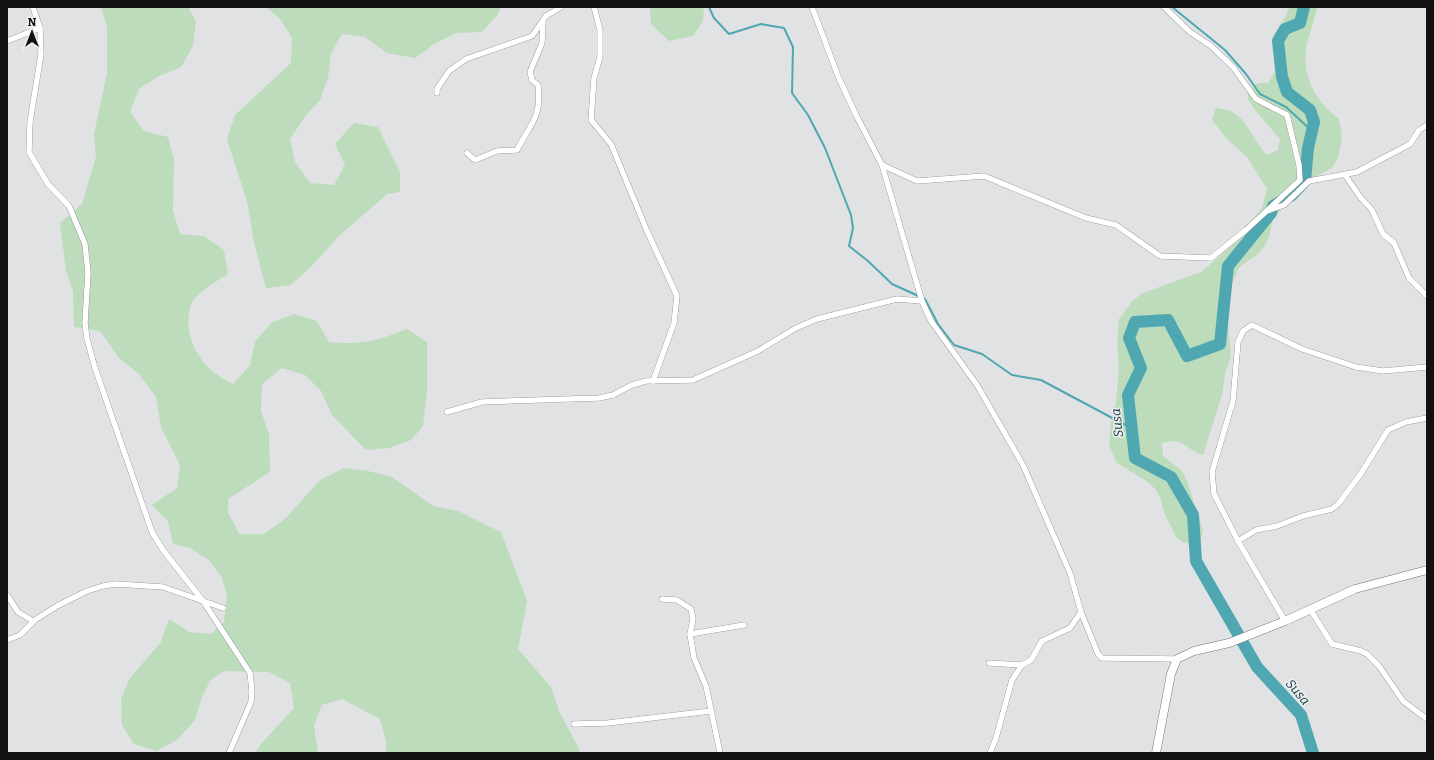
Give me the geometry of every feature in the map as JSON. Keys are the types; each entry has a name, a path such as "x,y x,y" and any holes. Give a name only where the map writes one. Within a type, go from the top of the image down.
{"main road":[{"path":"1156,753 1172,674 1177,659 1194,651 1229,643 1285,621 1355,589 1427,570"}],"street":[{"path":"33,7 40,28 41,54 30,122 29,152 48,184 69,206 86,244 88,272 85,323 94,368 146,518 163,550 203,601 241,658 252,679 249,710 229,753"},
{"path":"437,94 450,71 461,63 495,48 532,36 546,16 561,7"},
{"path":"594,7 600,30 600,57 594,78 591,120 611,144 647,231 677,296 674,323 653,381"},
{"path":"812,7 838,76 882,165 922,301 931,321 977,385 1023,465 1070,573 1081,612 1101,658 1177,659"},
{"path":"882,165 917,181 987,177 1086,218 1116,225 1160,256 1211,258 1246,230 1266,211 1273,202 1300,180 1299,165 1288,115 1256,99 1233,67 1211,46 1190,32 1164,7"},
{"path":"467,153 475,160 497,151 517,150 534,122 538,113 540,97 538,85 532,80 530,72 542,43 543,21"},
{"path":"7,41 40,28"},
{"path":"1266,211 1284,205 1309,181 1357,172 1410,144 1419,130 1427,126"},
{"path":"1345,175 1361,198 1372,210 1383,234 1394,243 1409,278 1427,296"},
{"path":"446,412 482,402 600,398 613,396 632,384 653,381 693,380 758,351 796,328 817,319 897,299 922,301"},
{"path":"1285,621 1238,541 1214,494 1212,472 1233,401 1238,342 1242,331 1250,325 1255,326 1302,349 1342,363 1368,370 1383,371 1427,367"},
{"path":"1238,541 1256,530 1278,526 1304,516 1332,509 1339,503 1352,486 1388,430 1406,422 1427,418"},
{"path":"7,640 20,635 33,622 87,591 112,585 162,587 223,608"},
{"path":"7,595 18,612 33,622"},
{"path":"662,599 677,600 690,607 693,619 690,634 697,667 706,686 720,753"},
{"path":"1310,609 1332,644 1361,650 1367,654 1379,666 1403,701 1427,719"},
{"path":"990,753 996,738 1012,680 1022,665 1031,660 1042,641 1070,628 1081,612"},
{"path":"690,634 744,625"},
{"path":"989,663 1022,665"},
{"path":"574,724 608,723 711,711"}],"green space":[{"path":"101,7 188,7 196,21 193,46 181,67 159,76 139,89 130,112 144,131 168,137 174,160 173,211 180,234 204,236 224,250 228,274 197,296 191,305 189,314 189,332 192,341 195,349 206,365 214,373 233,384 250,365 255,342 271,323 294,314 317,321 329,342 351,343 369,341 387,337 407,329 427,342 427,391 423,426 411,440 389,448 366,450 332,415 321,391 305,375 282,368 262,384 261,411 269,434 270,472 228,499 228,512 239,534 264,534 286,518 320,480 344,468 368,471 392,477 433,506 458,511 501,532 527,601 518,649 551,687 559,711 579,749 579,753 386,753 386,742 380,719 342,699 322,705 314,725 318,753 255,753 261,744 294,708 290,683 269,672 224,671 210,681 202,697 195,720 177,740 156,751 134,744 122,725 121,699 130,678 161,642 169,619 189,632 211,634 224,622 227,595 221,576 209,560 190,548 173,544 168,521 152,505 177,488 180,465 161,427 156,397 138,373 119,358 100,331 74,327 73,291 66,271 60,223 82,204 96,157 94,134 107,73 107,26"},
{"path":"266,7 501,7 498,14 482,32 456,33 436,43 415,58 387,53 365,37 342,34 331,54 328,78 320,100 304,118 290,139 295,162 310,183 334,185 345,165 335,144 354,123 378,127 400,172 400,192 387,194 338,237 309,269 290,285 266,288 254,243 248,205 227,139 235,115 291,63 292,38 280,19"},
{"path":"650,7 704,7 703,21 693,36 669,41 651,24"},
{"path":"1289,7 1317,7 1306,49 1306,70 1318,97 1331,113 1339,119 1342,138 1338,158 1332,168 1317,176 1273,217 1269,237 1264,247 1257,255 1240,266 1229,290 1228,325 1231,356 1225,374 1222,395 1203,455 1197,453 1184,444 1175,442 1162,443 1163,456 1182,471 1187,481 1203,531 1199,546 1182,542 1176,537 1164,512 1161,500 1156,490 1148,482 1117,463 1109,445 1111,422 1116,403 1119,368 1117,344 1119,319 1133,300 1143,293 1201,272 1227,250 1262,208 1267,189 1247,157 1227,139 1212,120 1216,108 1234,113 1241,118 1267,155 1278,150 1280,139 1248,100 1248,93 1256,84 1269,82 1275,72 1273,36 1286,16"}],"waterway":[{"path":"709,7 714,18 729,34 761,24 784,28 793,47 792,93 808,115 825,148 851,215 853,228 849,246 868,261 892,284 925,299 938,324 954,345 982,354 1012,375 1041,380 1131,428"},
{"path":"1172,7 1225,50 1246,74 1260,94 1286,107 1312,131"},
{"name":"Susa","path":"1304,7 1300,23 1285,29 1278,41 1282,77 1287,92 1310,110 1314,122 1308,148 1305,181 1292,195 1273,206 1271,213 1228,266 1220,344 1187,356 1168,320 1135,322 1129,338 1141,368 1128,395 1135,458 1171,477 1193,515 1196,561 1257,667 1301,715 1313,753"}]}
